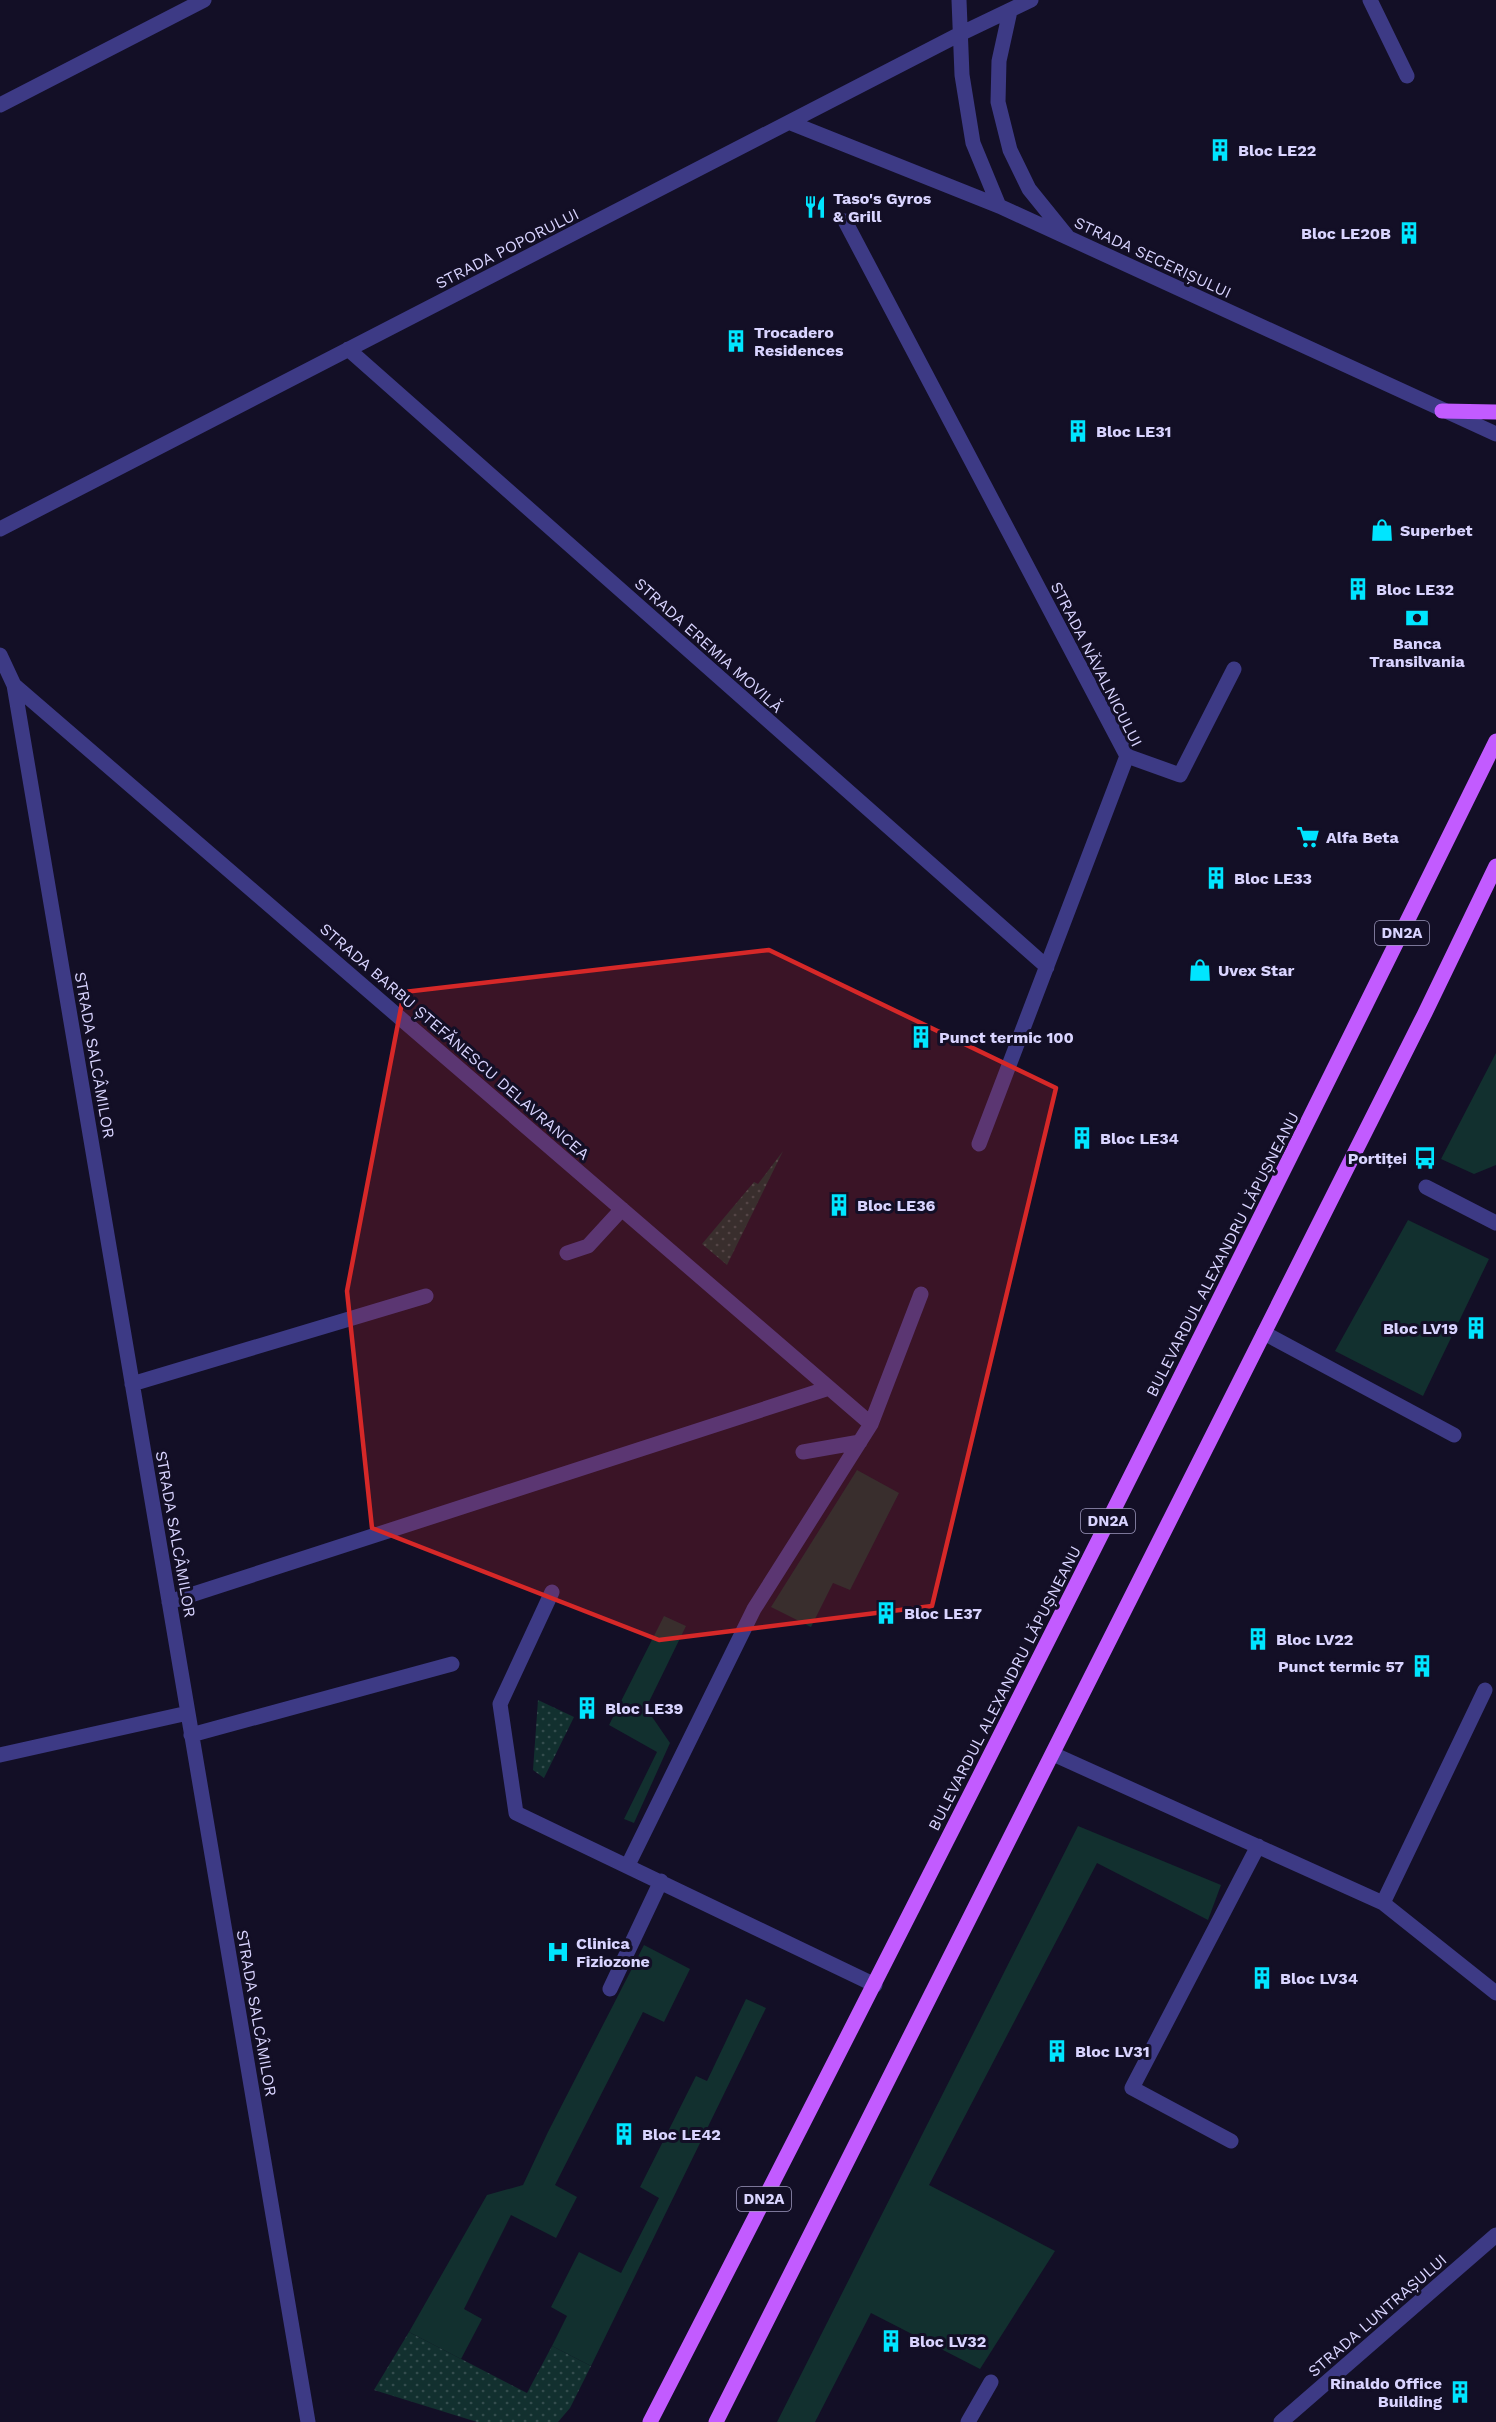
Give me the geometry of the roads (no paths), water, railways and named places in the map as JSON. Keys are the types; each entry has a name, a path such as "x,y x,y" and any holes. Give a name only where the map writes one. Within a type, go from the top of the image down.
{"main road":[{"path":"1442,411 1496,412"},
{"name":"BULEVARDUL ALEXANDRU LĂPUȘNEANU","path":"650,2422 875,1985 1312,1114 1496,741"},
{"path":"716,2422 1424,1016 1496,866"}],"street":[{"path":"0,105 204,0"},
{"path":"959,0 962,75 973,143 999,206"},
{"name":"STRADA POPORULUI","path":"0,529 960,34 1031,0"},
{"path":"1371,0 1407,76"},
{"path":"1010,11 999,60 998,102 1010,150 1029,189 1068,238"},
{"name":"STRADA SECERIȘULUI","path":"791,123 999,206 1496,434"},
{"name":"STRADA NĂVALNICULUI","path":"845,221 1127,756 979,1144"},
{"name":"STRADA EREMIA MOVILĂ","path":"348,349 1047,967"},
{"name":"STRADA SALCÂMILOR","path":"0,655 14,685 308,2422"},
{"path":"1127,756 1180,775 1234,669"},
{"name":"STRADA BARBU ȘTEFĂNESCU DELAVRANCEA","path":"14,685 872,1424"},
{"path":"1426,1187 1496,1223"},
{"path":"567,1253 588,1246 622,1209"},
{"path":"628,1865 754,1609 872,1424 921,1294"},
{"path":"132,1384 426,1296"},
{"path":"1264,1333 1454,1435"},
{"path":"169,1602 829,1388"},
{"path":"803,1452 860,1442"},
{"path":"552,1592 500,1704 516,1813 875,1985"},
{"path":"191,1735 452,1665"},
{"path":"1383,1904 1485,1690"},
{"path":"0,1755 188,1713"},
{"path":"1053,1754 1383,1904 1496,1993"},
{"path":"1231,2141 1132,2088 1258,1846"},
{"path":"610,1989 661,1881"},
{"name":"STRADA LUNTRAȘULUI","path":"1281,2422 1496,2235"},
{"path":"968,2422 991,2382"}],"place":[{"name":"Bloc LE22","path":"1220,150"},
{"name":"Taso's Gyros & Grill","path":"815,207"},
{"name":"Bloc LE20B","path":"1409,233"},
{"name":"Trocadero Residences","path":"736,341"},
{"name":"Bloc LE31","path":"1078,431"},
{"name":"Superbet","path":"1382,530"},
{"name":"Bloc LE32","path":"1358,589"},
{"name":"Banca Transilvania","path":"1417,618"},
{"name":"Alfa Beta","path":"1308,837"},
{"name":"Bloc LE33","path":"1216,878"},
{"name":"Uvex Star","path":"1200,970"},
{"name":"Punct termic 100","path":"921,1037"},
{"name":"Bloc LE34","path":"1082,1138"},
{"name":"Portiței","path":"1425,1158"},
{"name":"Bloc LE36","path":"839,1205"},
{"name":"Bloc LV19","path":"1476,1328"},
{"name":"Bloc LE37","path":"886,1613"},
{"name":"Bloc LV22","path":"1258,1639"},
{"name":"Punct termic 57","path":"1422,1666"},
{"name":"Bloc LE39","path":"587,1708"},
{"name":"Clinica Fiziozone","path":"558,1952"},
{"name":"Bloc LV34","path":"1262,1978"},
{"name":"Bloc LV31","path":"1057,2051"},
{"name":"Bloc LE42","path":"624,2134"},
{"name":"Bloc LV32","path":"891,2341"},
{"name":"Rinaldo Office Building","path":"1460,2392"}]}
